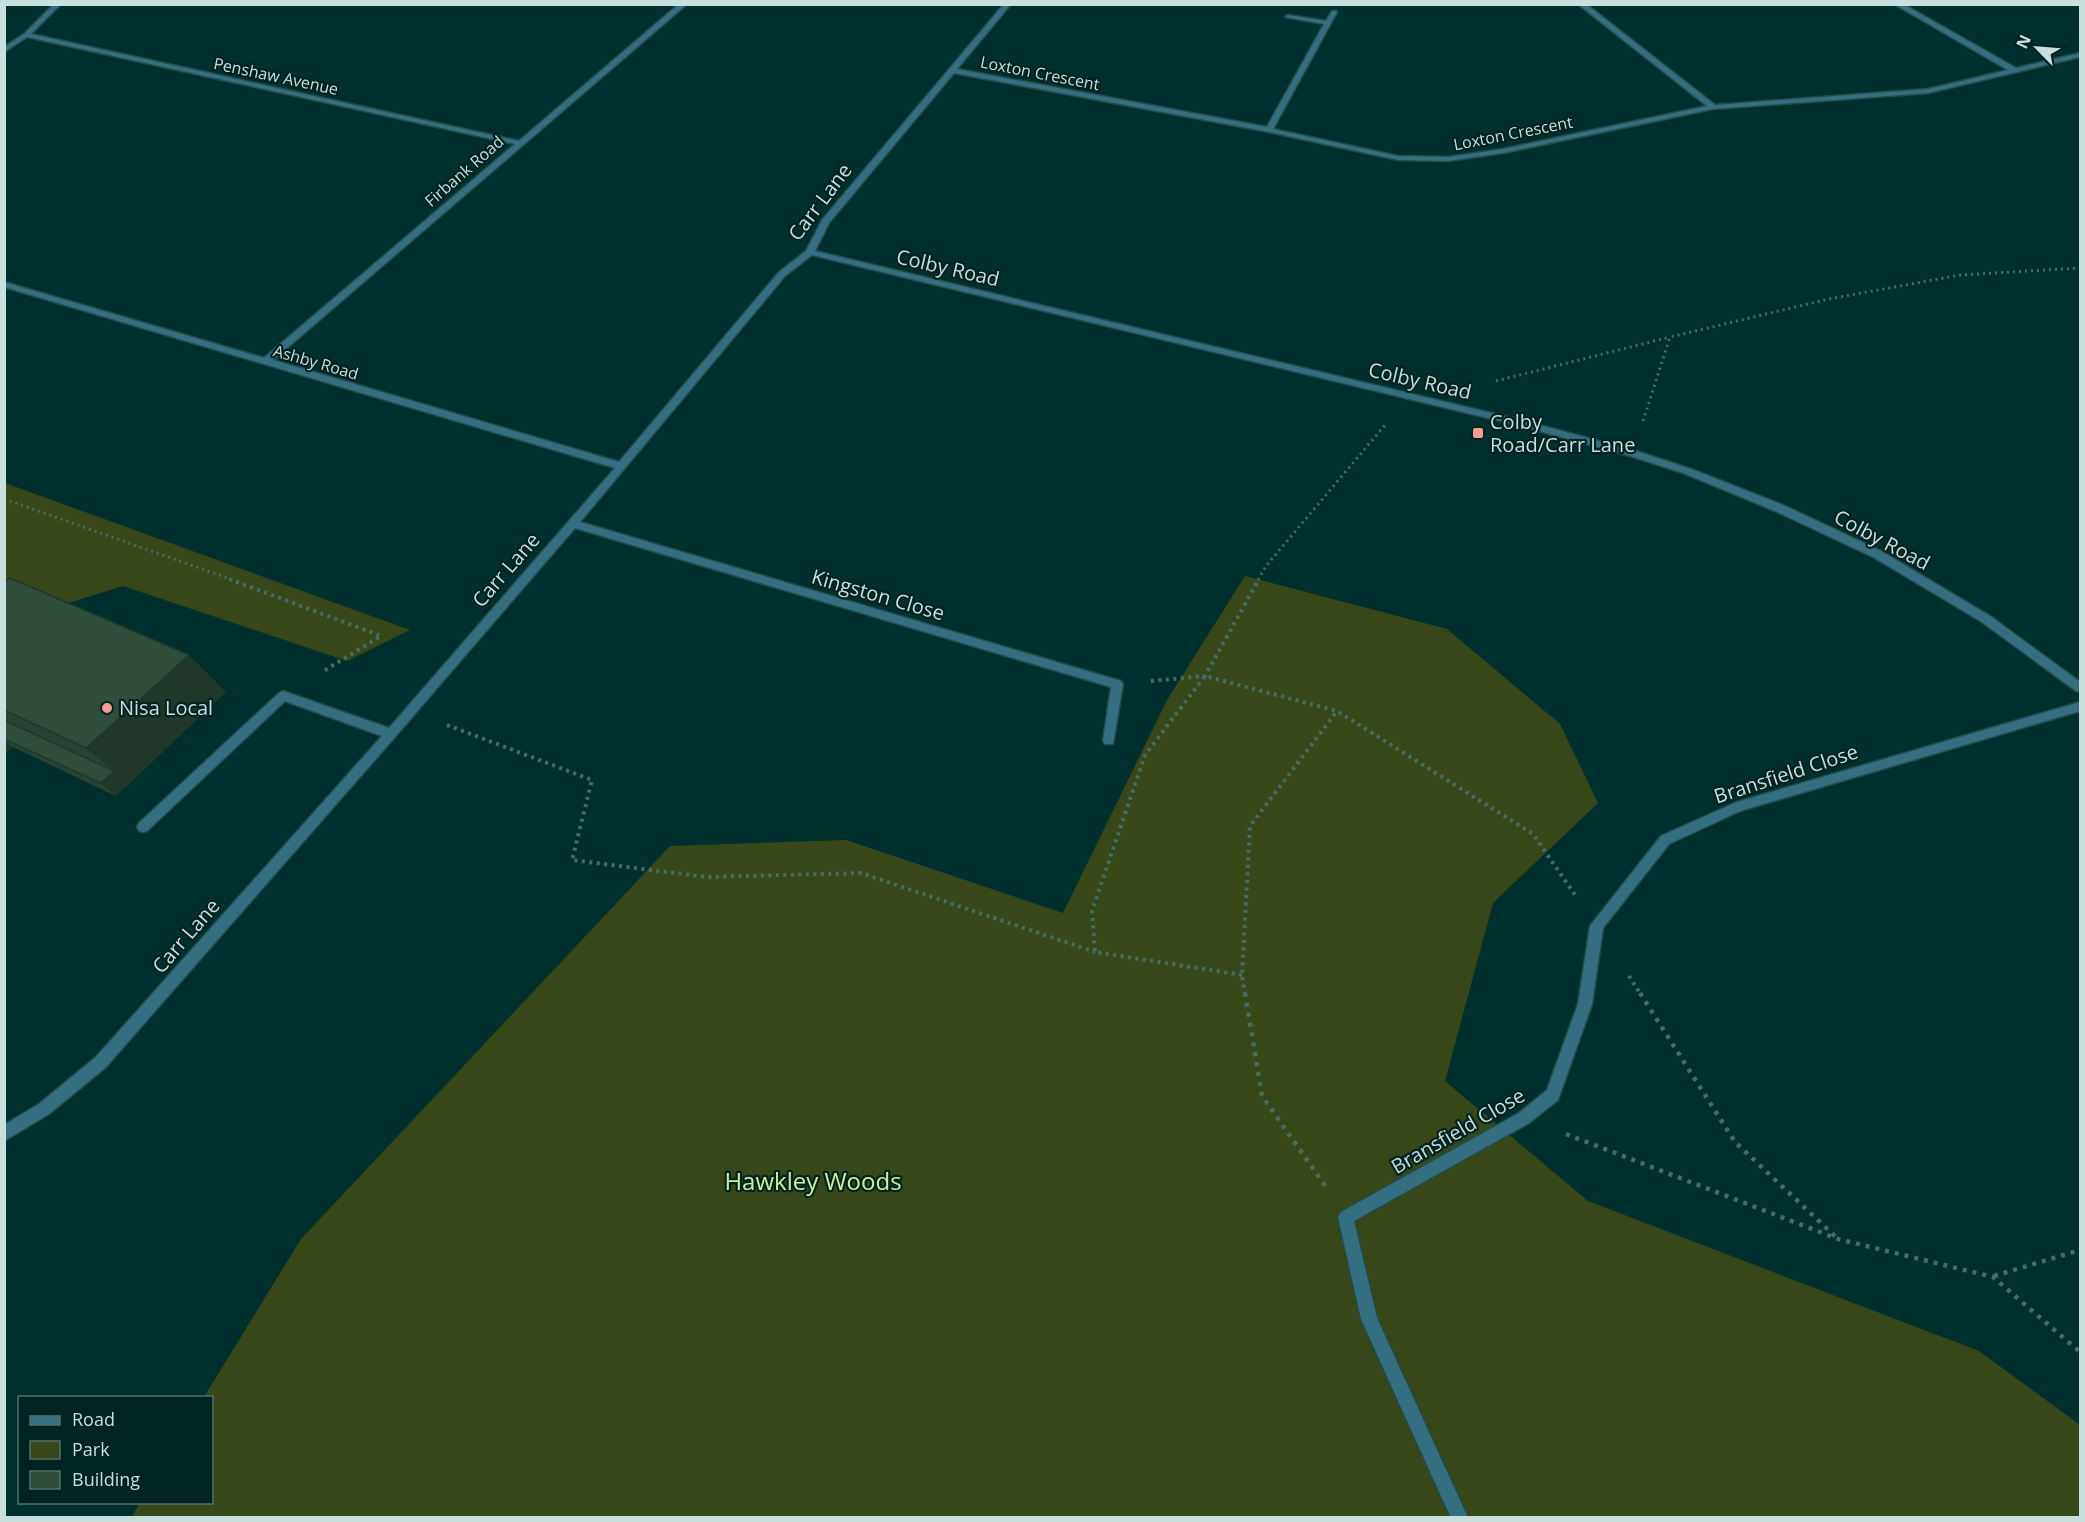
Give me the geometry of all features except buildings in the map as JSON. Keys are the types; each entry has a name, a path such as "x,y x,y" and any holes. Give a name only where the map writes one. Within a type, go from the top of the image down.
{"street":[{"path":"4,50 26,35 58,4"},
{"name":"Firbank Road","path":"265,362 684,4"},
{"name":"Carr Lane","path":"4,1134 44,1109 101,1062 573,524 782,274 810,252 825,222 1008,4"},
{"path":"1581,4 1713,107"},
{"path":"1897,4 2014,70"},
{"path":"1269,130 1334,12"},
{"path":"1288,17 1328,23"},
{"name":"Penshaw Avenue","path":"26,35 520,143"},
{"name":"Loxton Crescent","path":"951,70 1269,130 1398,158 1448,159 1503,151 1713,107 1928,91 2080,55"},
{"name":"Colby Road","path":"810,252 1422,400 1633,453 1687,471 1779,508 1877,554 1986,619 2080,688"},
{"name":"Ashby Road","path":"4,284 621,466"},
{"name":"Kingston Close","path":"573,524 1117,684"},
{"path":"1109,741 1117,684"},
{"path":"143,827 283,696 390,735"},
{"name":"Bransfield Close","path":"1346,1217 1524,1118 1553,1095 1585,1004 1597,926 1665,840 1727,811 2080,707"},
{"path":"1346,1217 1369,1319 1460,1518"}],"path":[{"path":"1490,382 1670,336 1829,299 1960,275 2080,268"},
{"path":"1633,453 1670,336"},
{"path":"1095,952 1092,911 1145,755 1205,676 1266,566 1388,422 1422,400"},
{"path":"4,499 165,555 381,636 283,696"},
{"path":"1117,684 1205,676 1337,711 1533,834 1597,926 1735,1142 1838,1239"},
{"path":"410,711 592,780 572,860 706,877 861,873 1095,952 1242,975"},
{"path":"1337,711 1250,826 1242,975 1262,1096 1346,1217"},
{"path":"1524,1118 1838,1239 1993,1277 2080,1352"},
{"path":"1993,1277 2080,1250"}],"green space":[{"path":"5,483 410,630 347,661 123,586 5,623"},
{"name":"Hawkley Woods","path":"1245,576 1447,629 1560,724 1598,803 1493,903 1445,1081 1588,1201 1979,1351 2080,1425 2080,1518 131,1518 139,1504 213,1504 213,1396 205,1396 301,1239 670,846 846,840 1063,913 1167,700"}],"place":[{"name":"Colby Road/Carr Lane","path":"1478,433"},
{"name":"Nisa Local","path":"107,708"}]}
